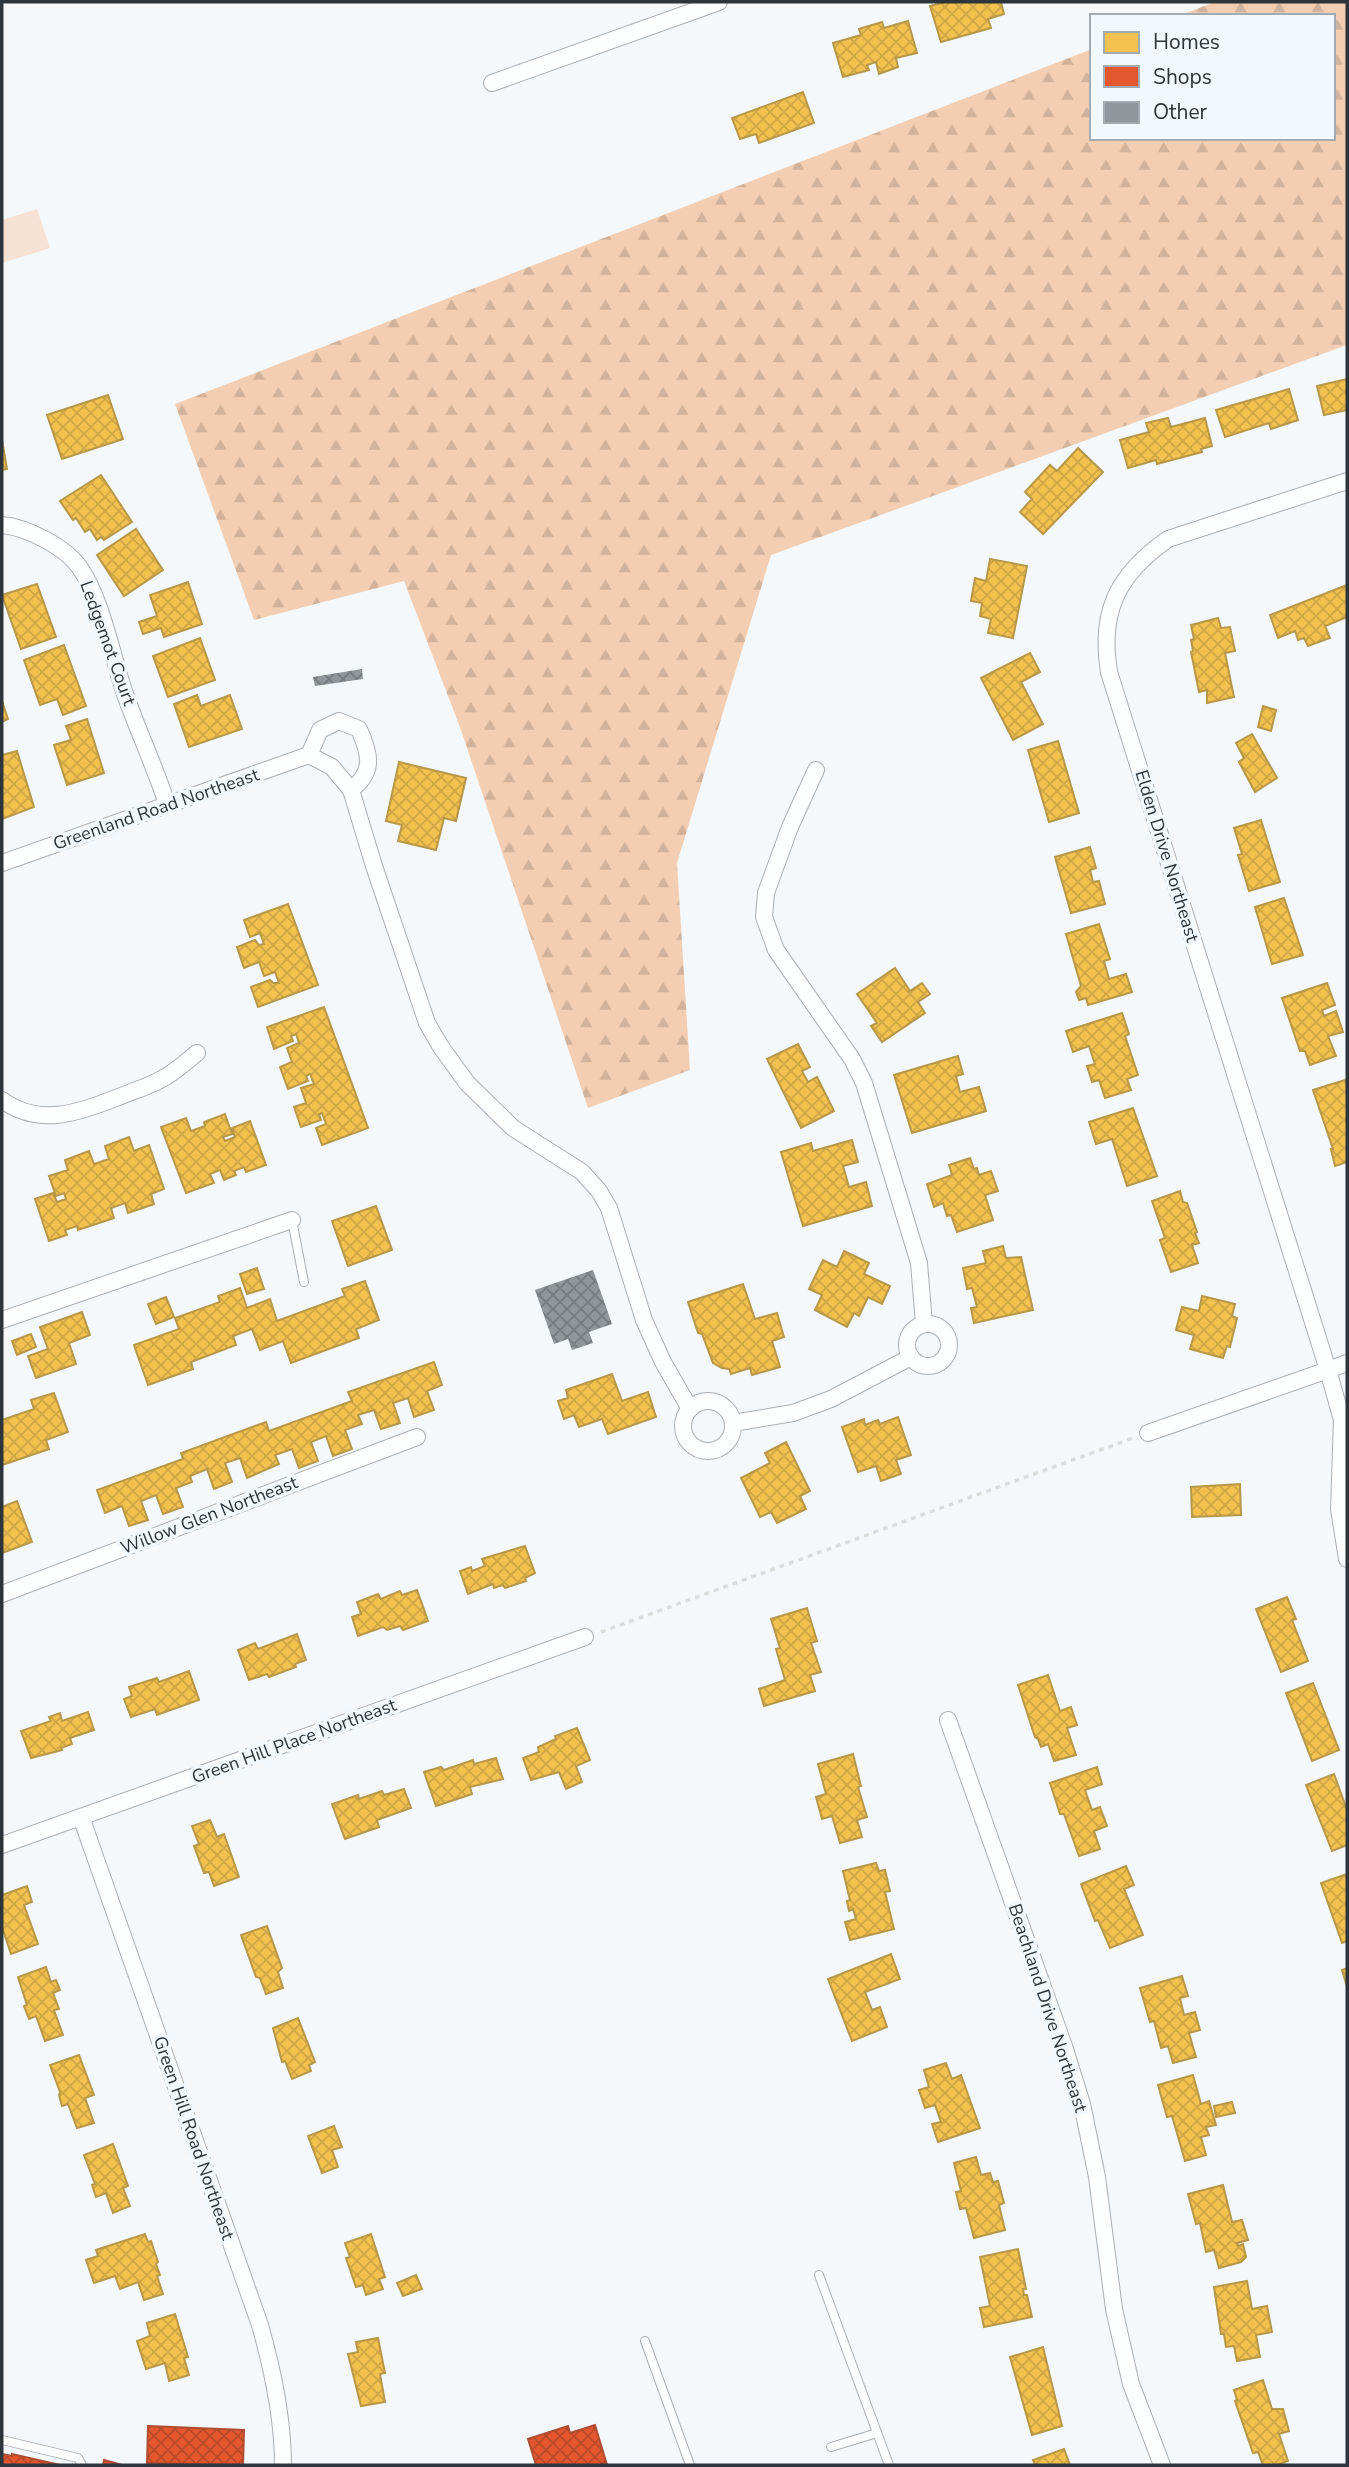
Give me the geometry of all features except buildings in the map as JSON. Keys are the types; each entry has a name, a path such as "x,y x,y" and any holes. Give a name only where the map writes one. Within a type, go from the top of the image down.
{"street":[{"path":"492,83 718,2"},
{"name":"Elden Drive Northeast","path":"1347,481 1168,539 1143,556 1125,578 1112,604 1106,634 1109,672 1342,1420 1339,1509 1347,1559"},
{"name":"Ledgemot Court","path":"2,525 15,526 37,536 66,553 79,567 93,593 126,695 167,804"},
{"path":"351,790 360,783 368,769 368,750 359,729 338,721 320,730 309,755 332,767 351,790 427,1023 441,1047 477,1092 513,1128 582,1172 599,1191 609,1208 644,1320 663,1363 690,1409"},
{"name":"Greenland Road Northeast","path":"2,863 309,755"},
{"path":"816,770 770,880 764,917 776,950 852,1059 863,1083 919,1263 924,1324"},
{"path":"2,1100 25,1112 43,1116 78,1113 165,1078 197,1054"},
{"path":"2,1320 292,1220"},
{"path":"924,1324 940,1327 946,1333 949,1349 946,1357 933,1366 925,1366 911,1357 908,1341 911,1334 924,1324"},
{"path":"733,1423 793,1413 831,1399 911,1357"},
{"path":"1148,1433 1347,1363"},
{"path":"716,1403 724,1407 733,1423 729,1441 722,1447 705,1452 689,1443 684,1434 683,1426 690,1409 698,1404 716,1403"},
{"name":"Willow Glen Northeast","path":"2,1594 417,1437"},
{"name":"Green Hill Place Northeast","path":"2,1845 585,1637"},
{"name":"Beachland Drive Northeast","path":"948,1720 1082,2104 1097,2177 1114,2309 1132,2384 1162,2465"},
{"name":"Green Hill Road Northeast","path":"81,1816 260,2325 278,2403 283,2465"}],"lane":[{"path":"292,1220 304,1282"},
{"path":"818,2275 889,2465"},
{"path":"645,2341 690,2465"},
{"path":"831,2447 877,2433"},
{"path":"2,2440 78,2458 82,2465"}],"path":[{"path":"585,1637 1148,1433"}],"shaded area":[{"path":"37,209 50,248 2,263 2,220"}],"green space":[{"path":"1215,2 1347,2 1347,345 771,555 677,863 690,1070 588,1108 461,730 404,581 254,620 175,404 1090,50 1090,140 1335,140 1335,14 1183,14"}]}
